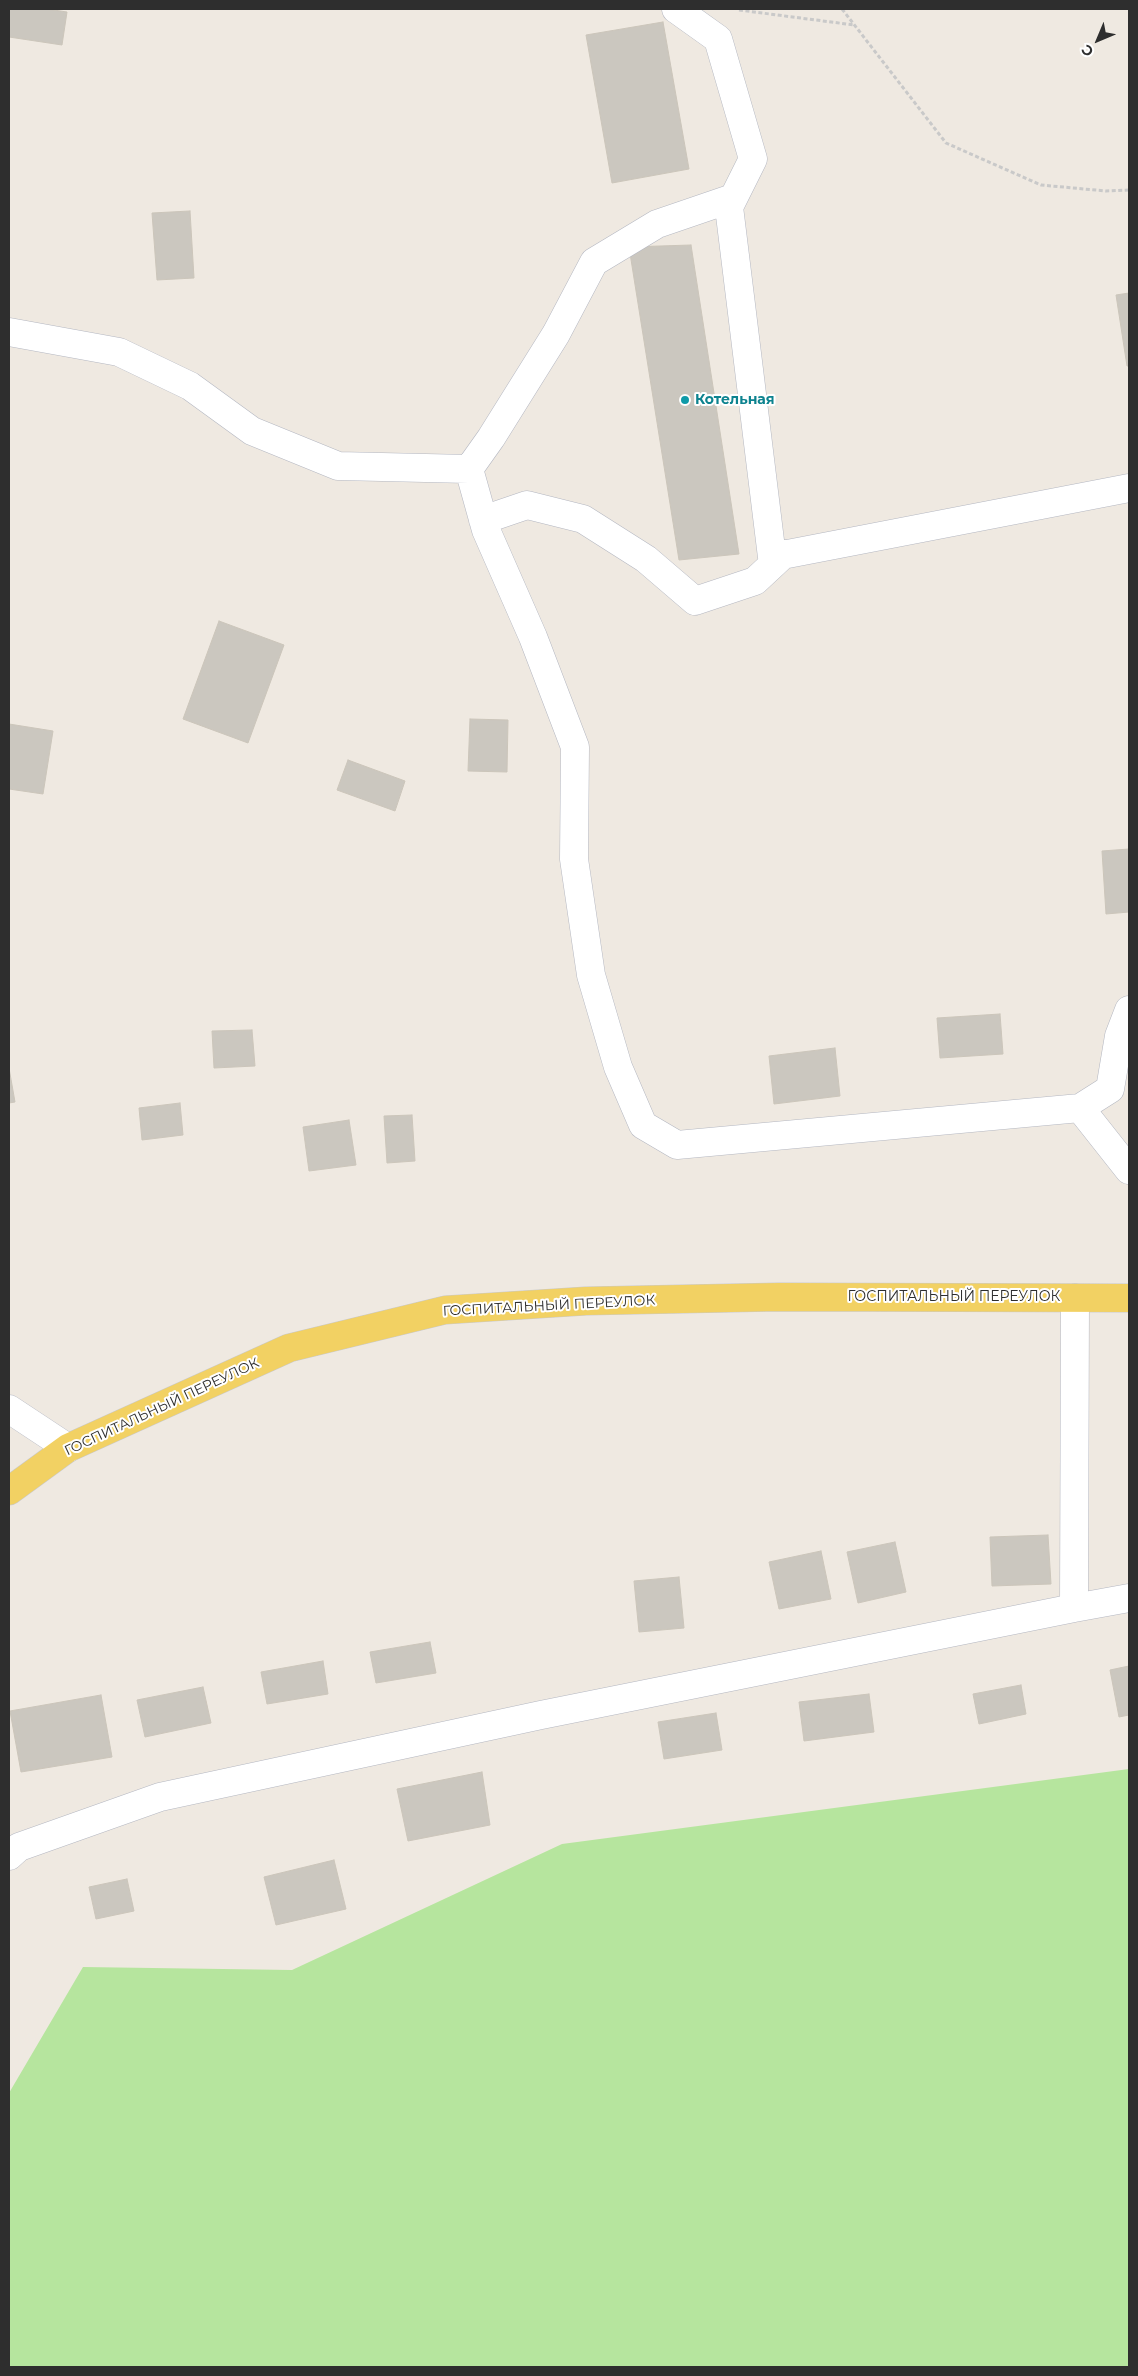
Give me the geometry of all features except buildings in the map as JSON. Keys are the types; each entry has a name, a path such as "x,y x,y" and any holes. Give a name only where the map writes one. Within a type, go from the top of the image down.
{"main road":[{"name":"ГОСПИТАЛЬНЫЙ ПЕРЕУЛОК","path":"9,1491 68,1448 289,1348 445,1310 586,1301 664,1299 779,1297 1129,1298"}],"street":[{"path":"676,9 718,39 754,159 729,207 772,557 1129,488"},
{"path":"469,469 491,438 556,334 594,262 656,224 733,198"},
{"path":"9,332 119,352 190,386 252,431 338,466 469,469"},
{"path":"469,469 483,520 533,637 575,747 574,859 591,975 618,1067 642,1125 677,1144 1080,1108 1110,1089 1119,1036 1129,1010"},
{"path":"483,520 527,504 583,519 646,560 695,601 755,581 784,554"},
{"path":"1080,1108 1129,1170"},
{"path":"1074,1608 1075,1298"},
{"path":"9,1409 68,1448"},
{"path":"14,1852 160,1797 541,1715 1129,1598"}],"path":[{"path":"733,9 854,25"},
{"path":"842,9 946,143 1041,185 1106,191 1129,190"}],"green space":[{"path":"1129,1769 1129,2367 9,2367 9,2093 83,1967 292,1970 562,1844"}],"place":[{"name":"Котельная","path":"685,400"}]}
